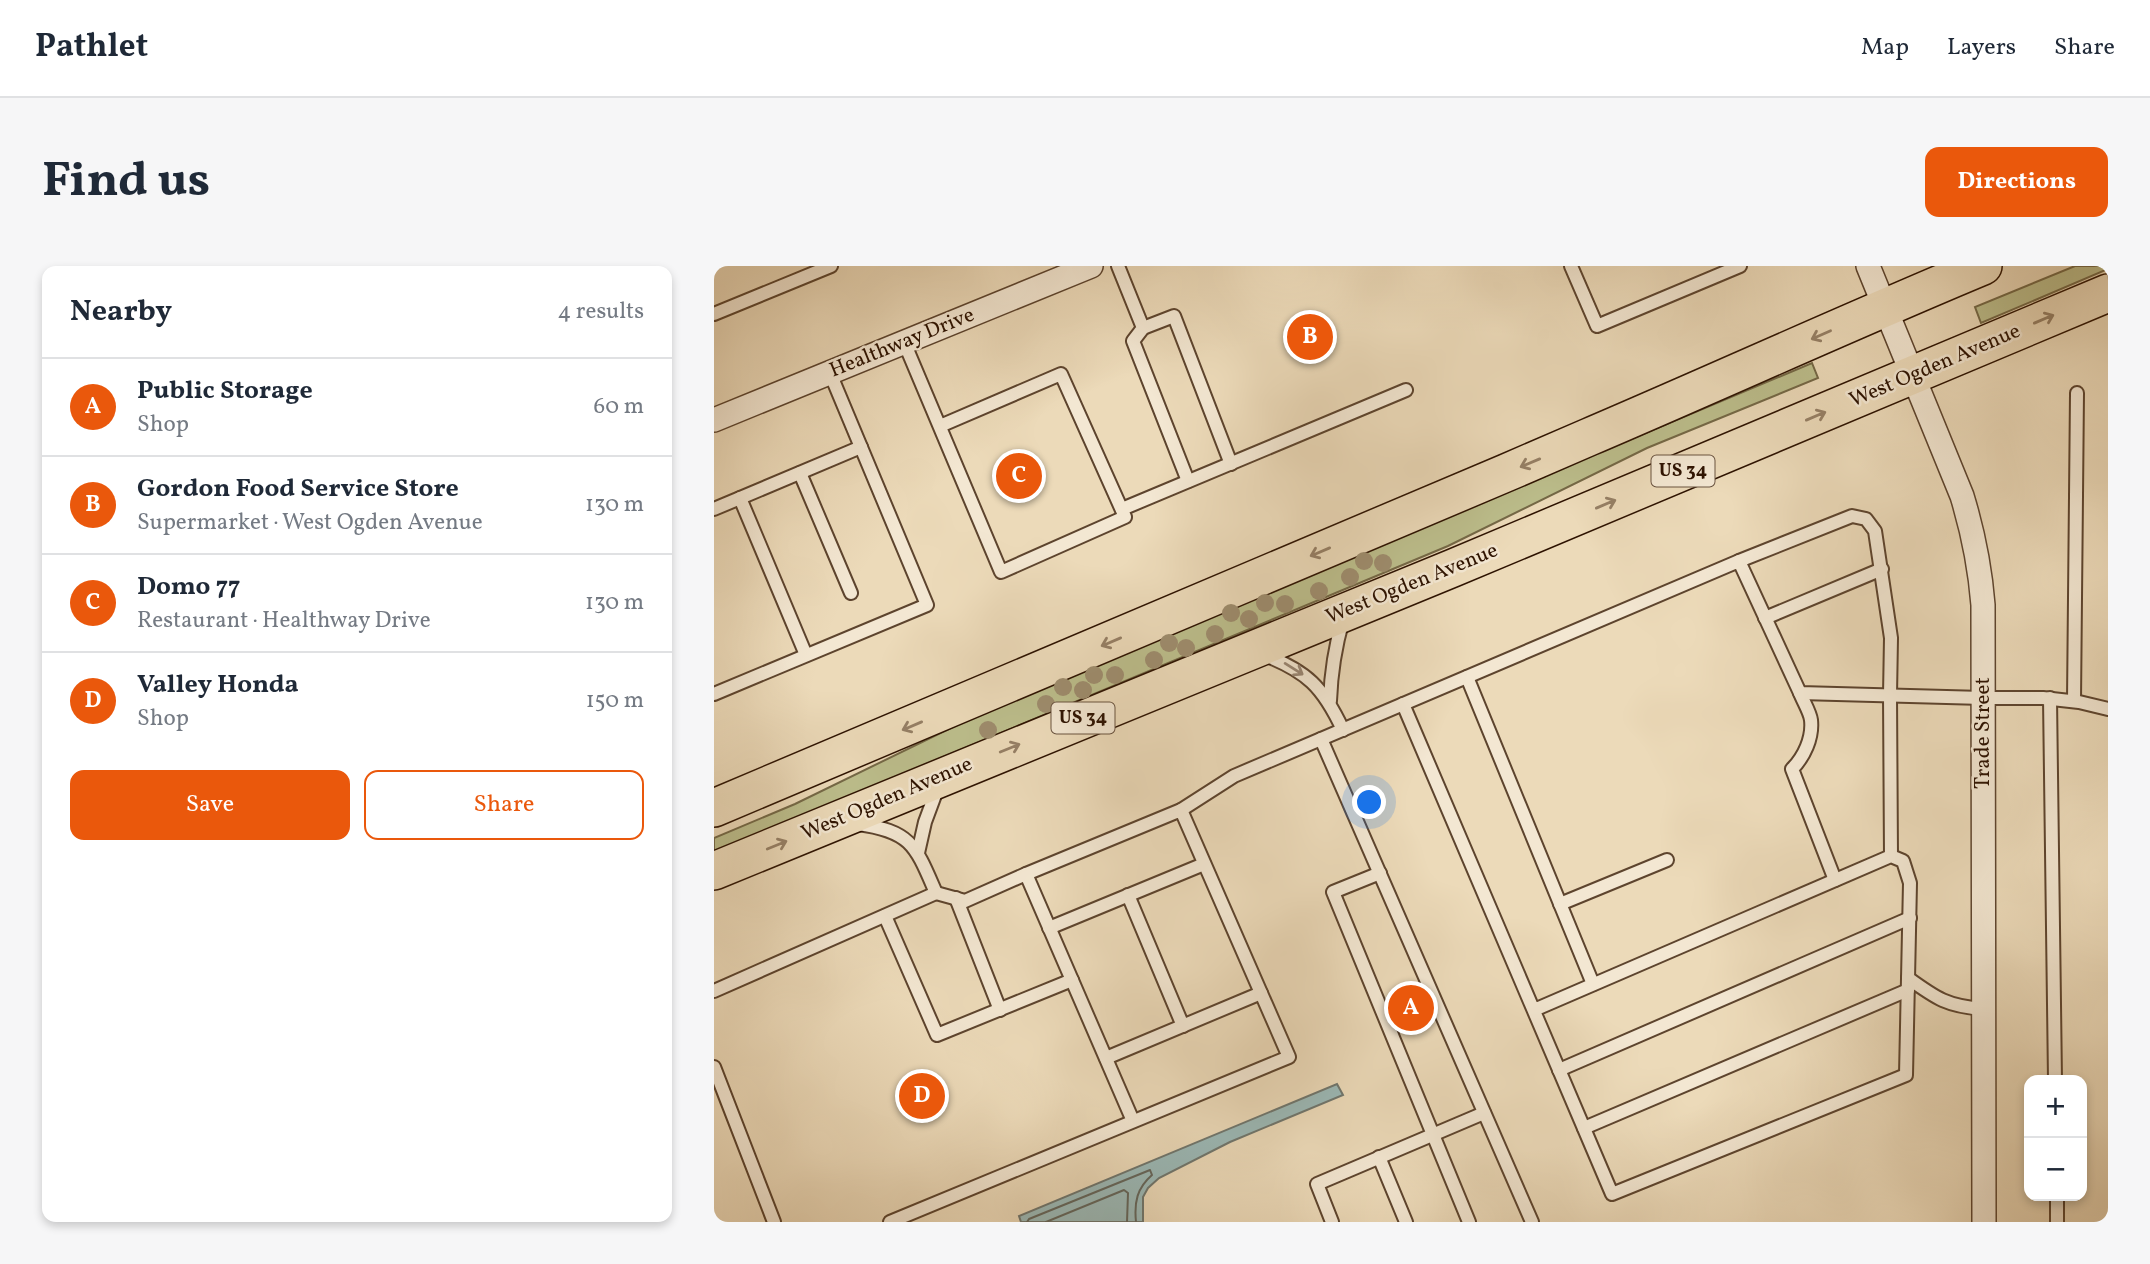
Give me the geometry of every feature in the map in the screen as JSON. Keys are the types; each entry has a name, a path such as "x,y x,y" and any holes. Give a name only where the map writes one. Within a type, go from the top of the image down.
{"main road":[{"path":"714,808 996,691 1983,266"},
{"name":"West Ogden Avenue","path":"714,871 1465,563 2108,293"}],"street":[{"name":"Healthway Drive","path":"714,420 1091,266"},
{"name":"Trade Street","path":"1868,266 1962,496 1973,529 1980,568 1983,605 1984,1222"}],"lane":[{"path":"714,314 831,266"},
{"path":"1118,266 1143,328"},
{"path":"1571,266 1597,326 1740,266"},
{"path":"1188,481 1133,341 1143,328 1174,316 1231,464"},
{"path":"904,342 1001,572 1125,517 1061,374 940,426"},
{"path":"714,694 927,605 830,373"},
{"path":"1122,509 1406,390"},
{"path":"2074,701 2077,393"},
{"path":"714,509 861,447"},
{"path":"800,473 851,593"},
{"path":"740,498 806,655"},
{"path":"714,991 936,893 965,901 1181,810 1234,776 1739,561 1852,516 1866,519 1874,531 1891,638 1891,856"},
{"path":"1739,561 1811,720 1803,758 1792,769 1835,880"},
{"path":"1765,618 1882,569"},
{"path":"1330,701 1331,670 1346,611"},
{"path":"1250,649 1289,664 1306,676 1330,701 1343,730"},
{"path":"1467,677 1593,984"},
{"path":"1800,693 2050,698 2108,709"},
{"path":"2050,698 2055,1075"},
{"path":"1404,704 1612,1194 1906,1075 1910,883 1903,861 1891,856 1534,1010"},
{"path":"1321,739 1532,1222"},
{"path":"918,853 927,813 943,775"},
{"path":"890,1222 1289,1057 1181,810"},
{"path":"836,821 875,826 897,833 918,853 936,893"},
{"path":"1560,904 1667,860"},
{"path":"1049,928 1205,864"},
{"path":"1380,873 1333,892 1469,1222"},
{"path":"1026,874 1133,1121"},
{"path":"1128,895 1183,1026"},
{"path":"956,898 1000,1010"},
{"path":"885,916 937,1035 1072,980"},
{"path":"1559,1070 1910,918"},
{"path":"1584,1128 1908,984 1948,1004 1983,1009"},
{"path":"1106,1058 1261,993"},
{"path":"714,1067 774,1222"},
{"path":"1332,1222 1317,1184 1484,1113"},
{"path":"1380,1157 1406,1222"},
{"path":"2057,1201 2057,1222"}],"green space":[{"path":"2075,266 2108,266 2108,269 1981,323 1975,307"},
{"path":"1812,363 1818,378 1647,448 1448,546 714,855 714,838 795,804 996,706"}],"water":[{"path":"1337,1084 1343,1095 1230,1142 1159,1178 1143,1197 1143,1222 1021,1222 1019,1216"}],"place":[{"name":"Gordon Food Service Store","path":"1310,337"},
{"name":"Domo 77","path":"1019,476"},
{"name":"Public Storage","path":"1411,1008"},
{"name":"Valley Honda","path":"922,1096"}]}
